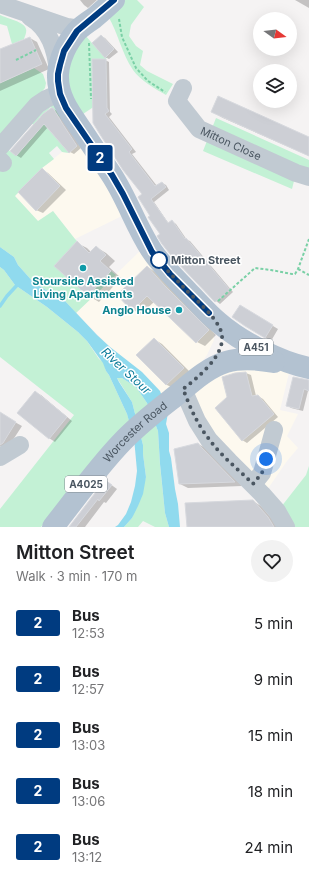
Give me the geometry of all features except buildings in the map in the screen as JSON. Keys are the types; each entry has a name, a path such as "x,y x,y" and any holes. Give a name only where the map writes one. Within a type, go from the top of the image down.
{"main road":[{"path":"59,84 60,65 64,51 75,34 85,36 113,1"},
{"name":"A451","path":"59,84 63,102 68,111 116,181 152,252 170,274 226,328 274,357 306,367"},
{"name":"A4025","path":"183,389 213,360 220,347 222,336 208,312"},
{"path":"183,389 212,368 240,359 256,359 306,367"},
{"name":"Worcester Road","path":"53,527 121,443 146,419 183,389"}],"street":[{"path":"0,4 67,27 74,28 85,36"},
{"path":"1,157 37,105 46,99 59,84 57,64 52,43 46,30 34,19 21,12"},
{"name":"Mitton Close","path":"180,94 199,129 296,173 309,177"},
{"path":"183,389 197,421 209,440 262,494 277,511 286,527"},
{"path":"253,484 262,473 274,430"},
{"path":"0,457 20,445"}],"path":[{"path":"113,1 120,22 122,37 136,68 148,81 180,94"},
{"path":"85,36 90,99"},
{"path":"16,60 36,50"},
{"path":"208,312 255,268 295,274 309,239"},
{"path":"298,269 309,275"}],"shaded area":[{"path":"81,142 124,215 75,239 53,211 38,222 15,196 42,168 62,152 69,153"},
{"path":"141,250 214,331 214,340 207,355 200,364 163,396 142,372 110,347 76,313"},
{"path":"290,369 280,410 298,414 287,436 298,448 267,490 265,487 265,482 252,475 216,439 196,405 195,392 218,370"}],"green space":[{"path":"125,0 137,0 144,7 131,25 129,36 136,46 143,51 140,65 147,71 173,84 166,95 144,81 133,70 108,16"},
{"path":"0,15 19,22 25,27 26,31 24,39 12,44 7,26 0,24"},
{"path":"85,35 97,49 107,56 107,98 80,116 73,106 66,66"},
{"path":"34,68 43,74 46,83 45,88 0,139 0,83"},
{"path":"54,104 81,142 51,107 39,118 69,153 62,152 57,146 49,153 54,159 42,168 15,196 38,221 53,211 77,241 55,266 88,296 111,271 116,275 76,313 65,301 34,283 18,265 14,257 0,247 0,152 5,147 16,156 39,130 29,121"},
{"path":"216,118 309,160 309,177 296,173 292,189 203,151"},
{"path":"0,267 15,285 47,307 87,341 99,359 104,363 106,371 130,423 41,527 0,527 0,509 74,415 0,357"},
{"path":"117,378 122,378 136,387 147,403 158,431 165,513 169,527 155,527 143,521 138,527 124,527 132,518 146,477 143,445 132,402"},
{"path":"309,466 309,527 286,527 281,507 306,475"}],"water":[{"name":"River Stour","path":"0,247 14,257 18,265 34,283 65,301 97,335 142,372 160,391 168,413 166,424 169,433 169,451 178,504 180,527 169,527 165,513 158,431 147,403 136,387 122,378 117,378 132,402 143,445 146,477 143,494 132,518 124,527 115,527 126,514 131,502 137,471 134,438 127,414 103,363 87,341 47,307 15,285 0,267"}],"waterway":[{"path":"0,306 20,282"}],"bus line":[{"name":"2","path":"114,0 77,31 70,40 64,51 58,74 60,94 66,108 112,175 152,252 170,274 209,313"}],"place":[{"name":"Mitton Street","path":"159,260"},
{"name":"Stourside Assisted Living Apartments","path":"83,268"},
{"name":"Anglo House","path":"179,310"}],"route":[{"path":"159,260 170,274 209,313 218,325 222,336 220,347 213,360 183,389 197,421 209,440 228,461 253,484 262,473 266,459"}]}
